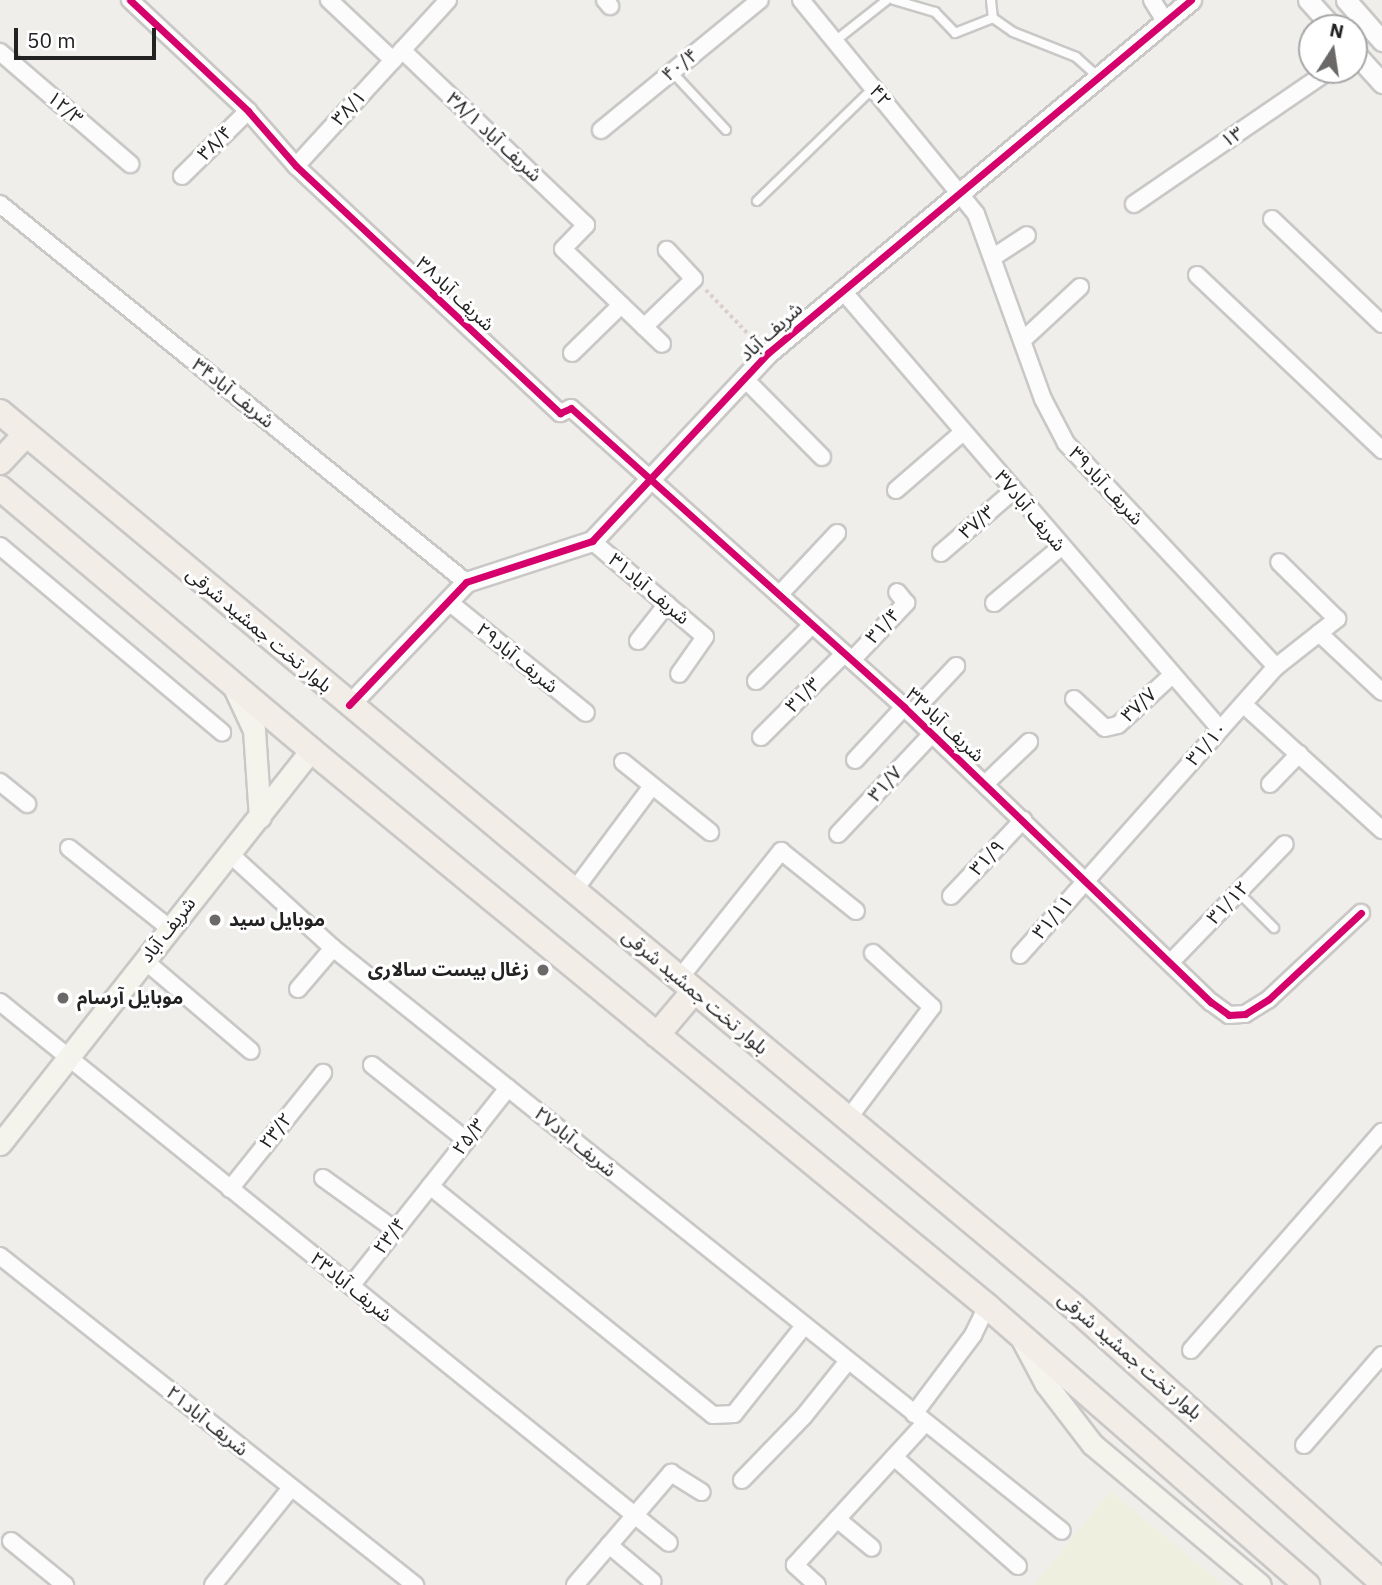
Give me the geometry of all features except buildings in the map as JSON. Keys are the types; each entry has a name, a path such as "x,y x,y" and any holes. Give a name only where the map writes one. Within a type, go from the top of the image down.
{"main road":[{"name":"بلوار تخت جمشید شرقی","path":"0,412 1094,1324 1380,1576"},
{"path":"0,462 26,434"},
{"path":"0,488 311,750 987,1307 1307,1585"},
{"path":"232,683 254,730 261,776 260,817"},
{"name":"شریف آباد","path":"0,1144 168,927 260,817 311,750"},
{"path":"657,1035 687,985"},
{"path":"1020,1336 1046,1384 1092,1444 1260,1585"}],"street":[{"name":"شریف آباد۳۸","path":"131,0 248,111 296,166 560,413 572,408 650,479"},
{"name":"۳۸/۱ شریف آباد","path":"329,0 398,55 586,225 564,249 621,305"},
{"name":"۳۸/۱","path":"296,166 448,0"},
{"name":"۴۰/۴","path":"601,131 760,0"},
{"name":"۴۲","path":"801,0 959,193"},
{"path":"1152,0 1165,21"},
{"name":"شریف آباد","path":"466,582 592,541 768,353 1191,0"},
{"path":"1308,0 1320,14"},
{"path":"1346,0 1382,41"},
{"name":"۱۲/۳","path":"0,52 130,164"},
{"path":"1368,68 1382,83"},
{"name":"۱۳","path":"1134,204 1310,84"},
{"name":"۳۸/۴","path":"182,176 248,111"},
{"name":"شریف آباد۳۹","path":"959,193 976,214 995,256 1043,399 1066,443 1276,667"},
{"name":"شریف آباد۳۴","path":"0,204 466,582"},
{"path":"1272,219 1382,324"},
{"path":"995,256 1027,235"},
{"path":"644,327 694,279 667,250"},
{"path":"1196,275 1382,450"},
{"path":"1023,340 1080,287"},
{"name":"شریف آباد۳۷","path":"842,290 1171,676 1220,729"},
{"path":"572,353 621,305 662,344"},
{"path":"744,378 821,457"},
{"path":"896,490 963,432"},
{"name":"شریف آباد۳۳","path":"650,479 933,733 1086,878 1170,963 1211,1002 1229,1015 1245,1014 1269,999 1361,913"},
{"name":"۳۷/۳","path":"941,553 1013,491"},
{"path":"779,595 836,533"},
{"name":"شریف آباد۳۱","path":"592,541 705,637 679,674"},
{"path":"0,546 222,732"},
{"path":"994,603 1061,547"},
{"name":"۳۱/۱۰","path":"1086,878 1276,667 1337,619 1279,562"},
{"path":"349,705 466,582"},
{"name":"۳۱/۴","path":"848,657 906,603 897,592"},
{"name":"شریف آباد۲۹","path":"449,602 586,713"},
{"path":"638,641 667,604"},
{"path":"757,681 812,625"},
{"path":"1319,633 1382,692"},
{"name":"۳۱/۳","path":"761,737 848,657"},
{"path":"855,760 956,666"},
{"name":"۳۷/۷","path":"1074,699 1105,728 1118,725 1171,676"},
{"path":"1243,704 1382,830"},
{"name":"۳۱/۷","path":"838,834 933,733"},
{"path":"985,784 1029,742"},
{"path":"1270,785 1299,754"},
{"path":"623,762 710,832"},
{"path":"0,782 27,804"},
{"path":"573,892 652,786"},
{"name":"۳۱/۹","path":"951,896 1023,820"},
{"name":"۳۱/۱۲","path":"1170,963 1285,844"},
{"path":"69,848 168,927"},
{"path":"687,985 781,851 856,911"},
{"name":"شریف آباد۲۷","path":"230,854 333,948 1062,1531"},
{"name":"۳۱/۱۱","path":"1020,955 1086,878"},
{"path":"298,989 333,948"},
{"path":"848,1119 932,1007 873,953"},
{"path":"144,960 251,1051"},
{"name":"شریف آباد۲۳","path":"0,1002 670,1543"},
{"path":"372,1065 467,1140"},
{"name":"۲۳/۲","path":"230,1189 323,1073"},
{"name":"۲۵/۳","path":"430,1186 508,1088"},
{"path":"1191,1350 1382,1132"},
{"path":"323,1178 395,1230"},
{"path":"430,1186 713,1415 734,1414 804,1326"},
{"name":"۲۳/۴","path":"351,1286 430,1186"},
{"name":"شریف آباد۲۱","path":"0,1256 415,1585"},
{"path":"817,1585 795,1565 894,1457 973,1335 987,1307"},
{"path":"1304,1445 1382,1355"},
{"path":"742,1480 804,1416 848,1361"},
{"path":"894,1457 1018,1566"},
{"path":"575,1585 671,1473 701,1493"},
{"path":"213,1585 291,1488"},
{"path":"837,1519 872,1548"},
{"path":"11,1541 65,1585"},
{"path":"610,1545 653,1582"}],"lane":[{"path":"835,41 887,0"},
{"path":"894,0 935,12 955,33 993,18"},
{"path":"991,0 993,18 1013,32 1076,57 1098,77"},
{"path":"672,72 726,130"},
{"path":"757,201 873,88"},
{"path":"1238,892 1274,928"}],"path":[{"path":"694,279 768,353"}],"green space":[{"path":"1110,1491 1224,1585 1034,1585"}],"cycle path":[{"path":"130,0 248,111 296,166 560,413 571,408 904,707 1211,1002 1229,1015 1245,1014 1269,999 1361,913"},
{"path":"349,705 466,582 592,541 768,353 1191,0"}],"place":[{"name":"موبایل سید","path":"215,920"},
{"name":"زغال بیست سالاری","path":"543,970"},
{"name":"موبایل آرسام","path":"63,998"}]}
